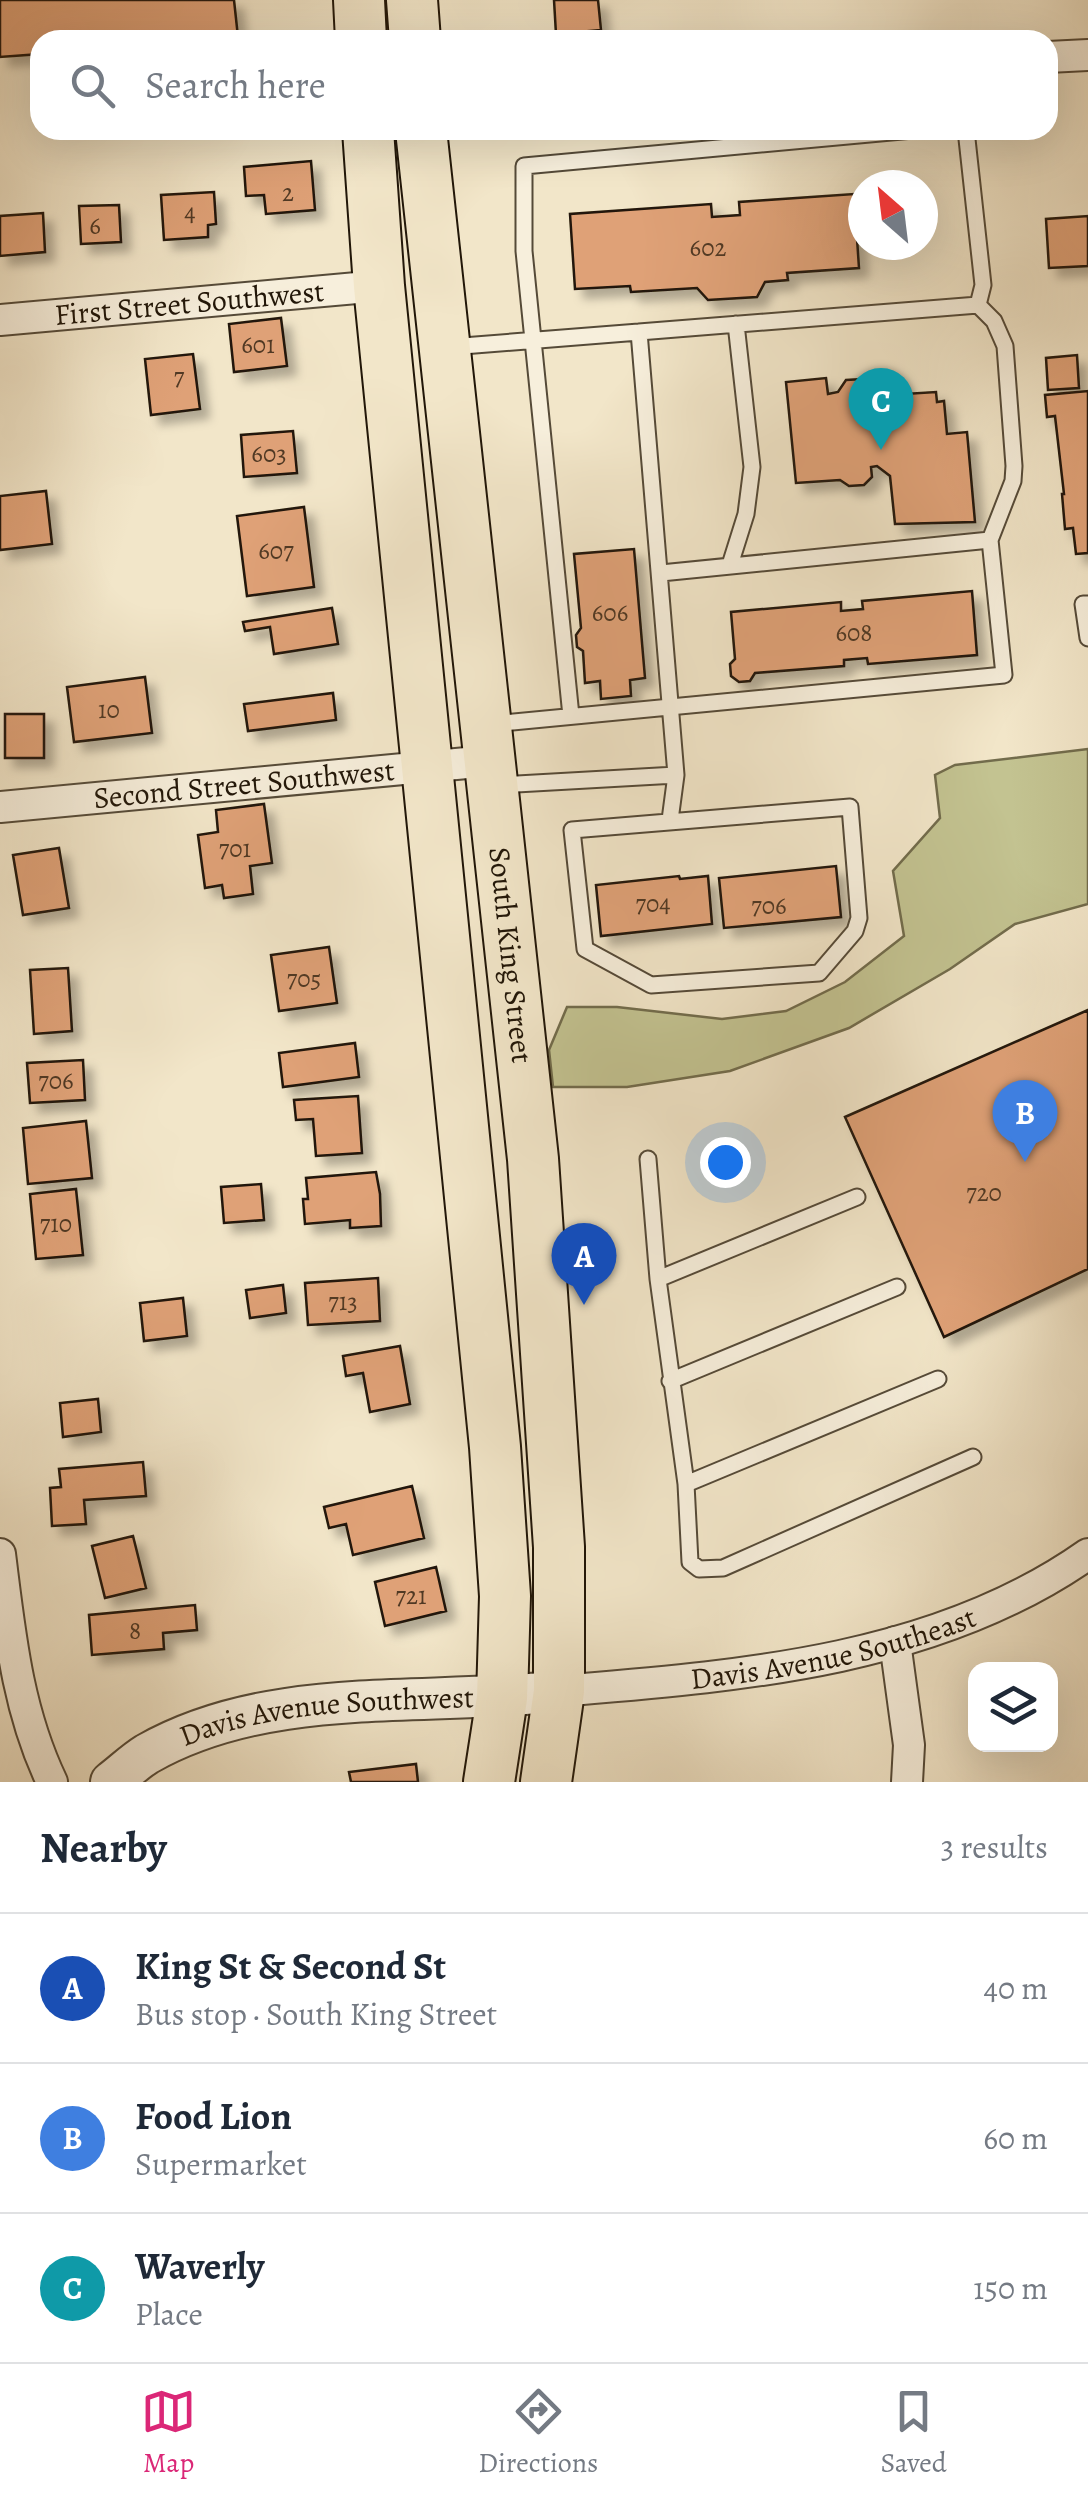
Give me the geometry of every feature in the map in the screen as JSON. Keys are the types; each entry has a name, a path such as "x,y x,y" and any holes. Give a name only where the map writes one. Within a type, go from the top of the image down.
{"main road":[{"path":"359,0 361,30"},
{"path":"412,0 414,30"},
{"path":"369,140 379,286 495,1447 505,1596 502,1698 489,1782"},
{"name":"South King Street","path":"422,140 533,1158 559,1548 559,1691 546,1782"}],"street":[{"path":"1058,56 1088,55"},
{"name":"First Street Southwest","path":"0,320 379,286"},
{"name":"Second Street Southwest","path":"0,807 426,767 488,757"},
{"path":"0,1554 16,1677 37,1750 52,1782"},
{"name":"Davis Avenue Southeast","path":"559,1691 706,1680 807,1663 895,1642 990,1609 1088,1554"},
{"path":"895,1642 910,1745 907,1782"},
{"name":"Davis Avenue Southwest","path":"111,1782 146,1755 187,1736 276,1711 559,1691"}],"lane":[{"path":"571,716 524,250 524,166 805,140"},
{"path":"967,140 983,284 978,304"},
{"path":"446,347 978,304"},
{"path":"488,757 571,716 1004,675 990,540 1013,481 1014,466 1005,346 994,321 978,304"},
{"path":"730,565 746,514 752,466 736,324"},
{"path":"639,332 676,776 670,820"},
{"path":"661,573 990,540"},
{"path":"1088,604 1083,604 1088,638"},
{"path":"488,757 676,776"},
{"path":"850,807 859,918 855,930 819,973 651,985 585,949 572,830 670,820 850,807"},
{"path":"648,1159 670,1382 686,1484 690,1562 699,1569 723,1568 973,1457"},
{"path":"658,1278 856,1197"},
{"path":"670,1382 897,1287"},
{"path":"686,1484 938,1379"}],"green space":[{"path":"1088,749 1088,904 1015,924 950,969 849,1028 730,1071 627,1087 553,1087 549,1050 567,1007 617,1007 722,1019 786,1011 845,982 904,936 893,871 940,818 935,775 955,765"}],"building":[{"path":"0,0 234,0 237,30 30,30 30,55 0,57"},
{"path":"554,0 598,0 601,30 556,30"},
{"path":"311,161 315,210 266,214 264,195 246,196 244,167"},
{"path":"214,192 216,224 208,225 208,237 164,240 161,195"},
{"path":"848,194 848,260 858,260 859,268 787,273 788,280 765,282 757,297 708,300 697,288 631,292 630,286 575,289 570,214 711,204 712,217 740,215 739,202"},
{"path":"119,205 121,242 81,244 79,206"},
{"path":"43,213 45,252 0,256 0,216"},
{"path":"1088,216 1088,266 1049,268 1046,219"},
{"path":"281,318 287,366 234,372 229,324"},
{"path":"193,354 200,409 151,415 145,359"},
{"path":"1077,355 1079,388 1048,390 1046,358"},
{"path":"826,378 828,394 838,392 846,380 863,379 872,388 873,396 936,392 937,402 944,401 947,434 967,432 975,522 895,524 890,476 877,466 871,467 872,477 864,485 849,486 840,480 796,483 786,382"},
{"path":"1088,391 1088,553 1076,554 1073,528 1065,529 1055,416 1047,417 1045,395"},
{"path":"293,431 297,473 244,477 241,435"},
{"path":"46,491 52,544 0,550 0,496"},
{"path":"304,507 314,587 247,596 237,516"},
{"path":"634,549 645,678 630,680 631,696 601,699 600,681 585,683 583,651 577,647 576,635 581,628 574,554"},
{"path":"972,591 977,655 868,664 867,658 844,660 844,666 755,673 750,681 739,682 731,676 730,664 735,659 731,612 841,602 841,611 863,609 862,601"},
{"path":"332,608 338,644 274,654 270,627 245,631 243,622"},
{"path":"145,677 152,733 74,742 67,687"},
{"path":"333,693 336,720 248,731 244,704"},
{"path":"5,714 44,714 44,758 5,758"},
{"path":"264,804 272,863 250,866 253,894 224,898 222,885 205,888 198,835 218,832 216,810"},
{"path":"59,848 69,908 23,915 13,855"},
{"path":"836,866 841,917 724,928 719,878"},
{"path":"708,876 712,924 601,936 596,885"},
{"path":"329,947 337,1003 279,1011 271,955"},
{"path":"68,968 72,1031 34,1034 30,970"},
{"path":"1088,1010 1088,1269 944,1337 845,1117"},
{"path":"355,1043 359,1077 283,1087 279,1053"},
{"path":"83,1060 85,1100 30,1103 27,1063"},
{"path":"358,1096 362,1153 316,1156 313,1119 296,1120 294,1100"},
{"path":"86,1121 92,1178 28,1184 23,1128"},
{"path":"376,1172 381,1226 350,1228 350,1220 305,1224 306,1178"},
{"path":"261,1184 264,1220 224,1223 221,1187"},
{"path":"76,1189 83,1255 36,1259 30,1194"},
{"path":"378,1278 380,1321 308,1325 305,1283"},
{"path":"283,1285 286,1313 250,1318 246,1290"},
{"path":"183,1298 187,1336 144,1341 140,1303"},
{"path":"400,1346 410,1404 370,1412 363,1373 346,1376 343,1356"},
{"path":"98,1399 101,1432 63,1437 60,1403"},
{"path":"143,1462 146,1496 84,1500 86,1524 52,1526 50,1488 61,1487 59,1469"},
{"path":"412,1486 424,1538 353,1555 346,1524 329,1528 324,1507"},
{"path":"133,1536 146,1588 105,1598 92,1546"},
{"path":"436,1567 446,1611 385,1626 375,1582"},
{"path":"195,1605 197,1630 163,1633 164,1649 92,1655 89,1615"},
{"path":"416,1764 418,1782 351,1782 349,1772"}],"place":[{"name":"Waverly","path":"881,450"},
{"name":"Food Lion","path":"1025,1162"},
{"name":"King St & Second St","path":"584,1305"}]}
